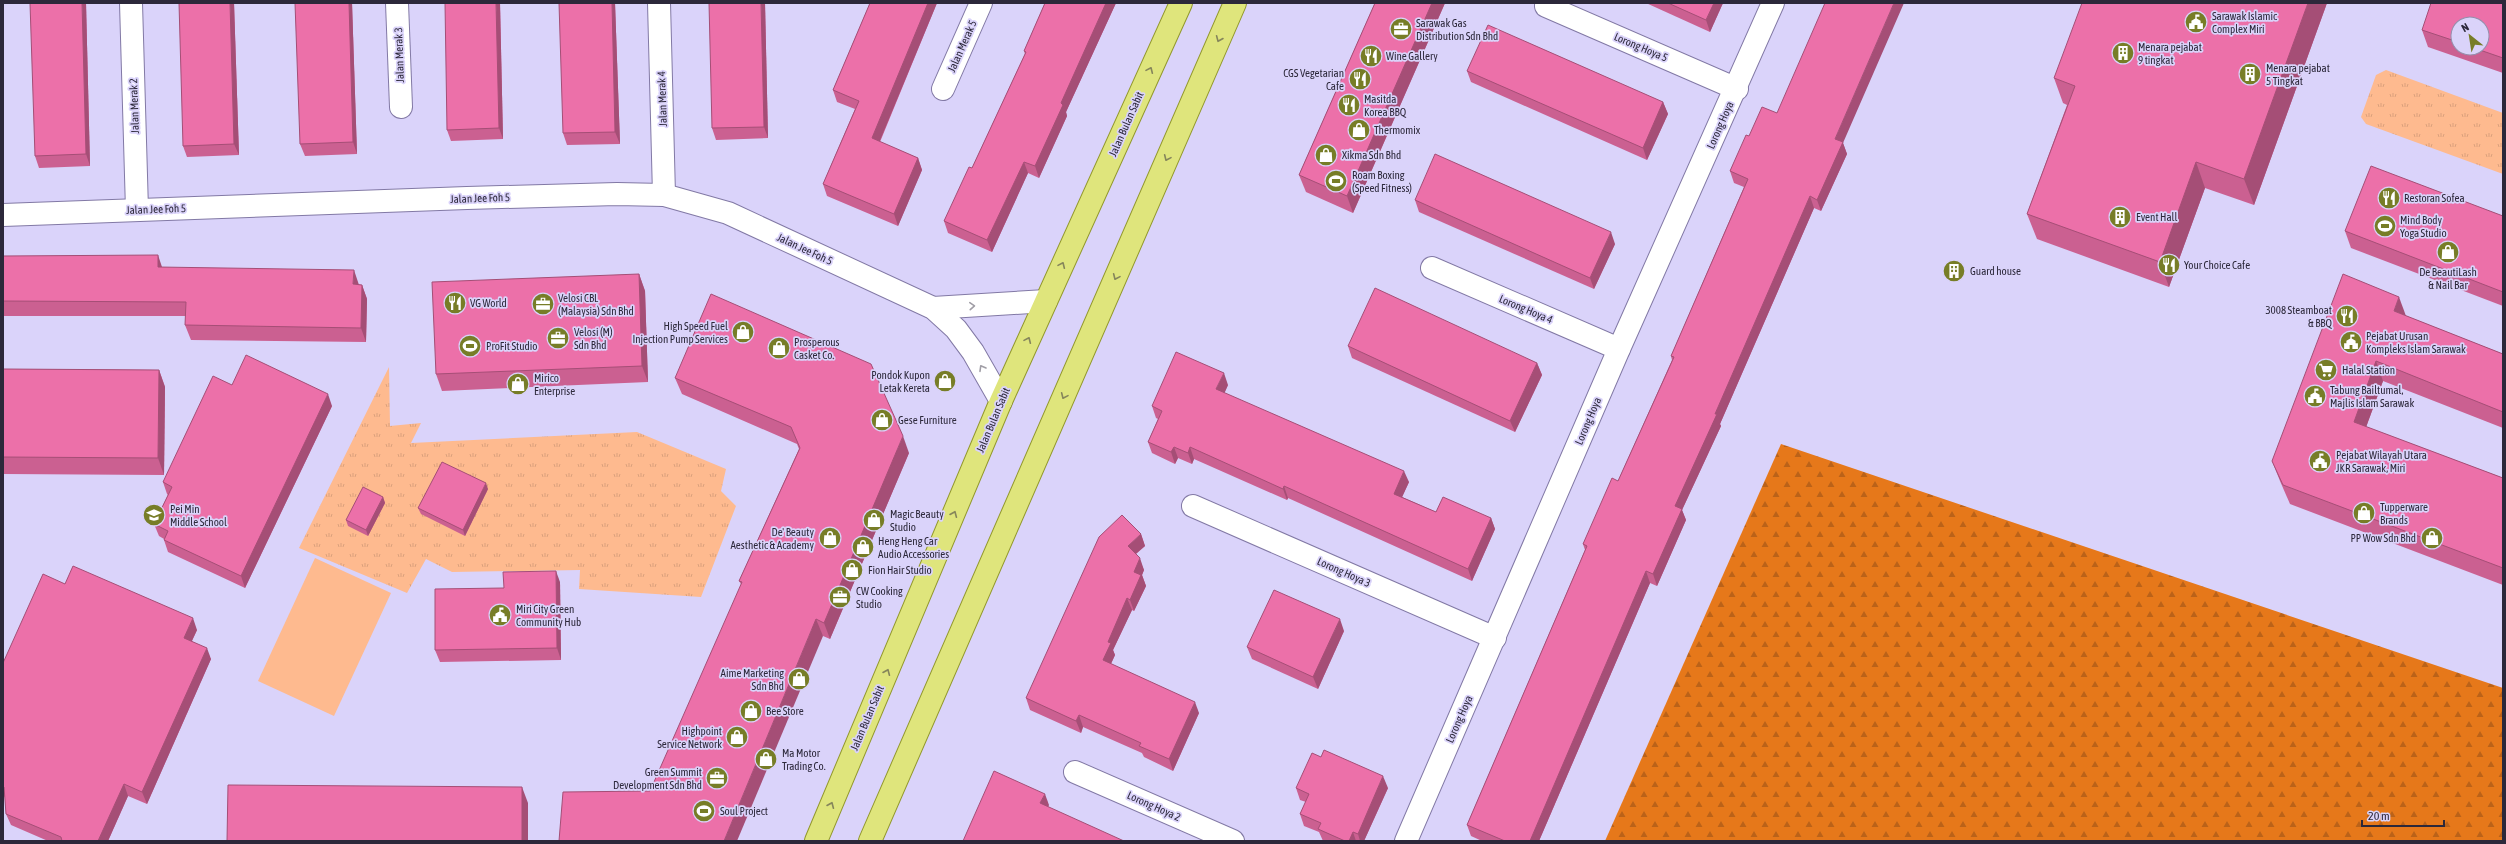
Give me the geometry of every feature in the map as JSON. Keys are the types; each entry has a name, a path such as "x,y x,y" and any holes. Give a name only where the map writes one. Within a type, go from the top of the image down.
{"main road":[{"name":"Jalan Bulan Sabit","path":"816,841 1001,401 1181,3"},
{"path":"870,841 1235,3"}],"street":[{"name":"Jalan Merak 2","path":"131,3 137,210"},
{"name":"Jalan Merak 3","path":"397,3 401,107"},
{"name":"Jalan Merak 4","path":"659,3 664,195"},
{"name":"Jalan Merak 5","path":"943,89 981,3"},
{"name":"Lorong Hoya","path":"1406,841 1619,349 1737,89 1773,3"},
{"name":"Lorong Hoya 5","path":"1546,6 1737,89"},
{"name":"Jalan Jee Foh 5","path":"3,215 490,197 617,194 664,195 728,213 933,308 956,329 973,352 1001,401"},
{"name":"Lorong Hoya 4","path":"1432,268 1619,349"},
{"name":"Jalan Jee Foh 5","path":"933,308 1046,301"},
{"name":"Lorong Hoya 3","path":"1193,506 1495,638"},
{"name":"Lorong Hoya 2","path":"1075,772 1233,841"}],"green space":[{"path":"2386,70 2503,113 2503,174 2366,124 2361,117 2376,75"},
{"path":"389,367 390,426 421,423 411,443 637,432 726,469 721,491 736,506 701,597 579,589 580,570 452,572 426,559 407,593 299,548"},
{"path":"1781,444 2503,688 2503,841 1605,841"},
{"path":"315,558 391,593 334,716 258,681"}],"building":[{"path":"30,3 82,3 86,154 35,156"},
{"path":"179,3 230,3 234,144 183,146"},
{"path":"295,3 349,3 353,142 300,144"},
{"path":"445,3 496,3 499,128 447,130"},
{"path":"559,3 612,3 615,132 563,133"},
{"path":"709,3 761,3 764,127 712,128"},
{"path":"870,3 928,3 872,138 918,158 894,214 823,184 859,101 833,90"},
{"path":"1045,3 1106,3 1061,103 1063,105 1035,166 1024,162 987,240 944,221 969,167 972,168 1026,52 1024,51"},
{"path":"1375,3 1432,3 1347,196 1299,175"},
{"path":"1668,3 1714,3 1706,20"},
{"path":"1825,3 1894,3 1835,139 1843,142 1817,200 1810,196 1715,414 1717,414 1675,506 1682,509 1653,574 1646,571 1530,841 1505,841 1467,825 1587,546 1583,544 1612,478 1618,481 1674,357 1671,356 1748,179 1730,171 1746,135 1749,136 1762,107 1777,113"},
{"path":"2082,3 2308,3 2244,179 2196,162 2160,262 2027,214 2075,86 2054,78"},
{"path":"2431,3 2503,3 2503,58 2490,54 2490,16 2450,16 2450,39 2422,30"},
{"path":"1488,25 1663,102 1643,148 1467,71"},
{"path":"1435,154 1611,232 1590,278 1415,200"},
{"path":"2371,166 2503,216 2503,292 2345,231"},
{"path":"158,255 158,267 354,270 353,284 362,285 361,328 185,325 186,302 3,301 3,256"},
{"path":"639,274 642,366 436,374 432,282"},
{"path":"2343,274 2399,297 2394,311 2503,354 2503,412 2376,361 2354,422 2503,478 2503,568 2283,485 2272,461"},
{"path":"1375,288 1537,363 1510,421 1348,346"},
{"path":"711,294 871,364 903,436 824,623 816,619 724,841 559,841 563,792 650,791 742,582 739,581 800,448 791,427 675,378"},
{"path":"1176,352 1224,373 1216,389 1404,471 1394,494 1436,512 1443,497 1491,518 1468,569 1284,486 1283,489 1190,447 1188,453 1174,447 1171,452 1148,442 1162,411 1152,406"},
{"path":"246,355 328,394 241,576 164,540 168,531 154,524 172,487 163,482 213,376 232,385"},
{"path":"3,369 159,370 158,458 3,457"},
{"path":"442,462 486,483 463,530 418,508"},
{"path":"363,487 383,497 366,530 346,520"},
{"path":"1122,515 1141,534 1128,546 1140,558 1134,572 1141,575 1130,600 1127,598 1108,642 1111,643 1103,660 1195,702 1169,759 1139,746 1141,743 1079,715 1076,721 1026,698 1099,537"},
{"path":"73,566 193,618 184,638 207,648 142,792 124,784 98,841 62,841 61,837 6,814 3,787 3,663 43,574 65,584"},
{"name":"Miri City Green Community Hub","path":"556,571 557,648 435,650 435,589 504,588 503,572"},
{"path":"1274,590 1340,619 1313,677 1247,647"},
{"path":"1324,750 1383,776 1358,834 1353,832 1349,841 1345,841 1318,829 1321,823 1300,814 1309,794 1296,788 1312,753 1321,757"},
{"path":"994,771 1045,794 1040,803 1124,841 963,841"},
{"path":"228,785 522,787 522,841 227,841"}],"place":[{"name":"Sarawak Islamic Complex Miri","path":"2196,22"},
{"name":"Sarawak Gas Distribution Sdn Bhd","path":"1401,29"},
{"name":"Menara pejabat 9 tingkat","path":"2123,53"},
{"name":"Wine Gallery","path":"1371,56"},
{"name":"Menara pejabat 5 Tingkat","path":"2250,74"},
{"name":"CGS Vegetarian Cafe","path":"1360,79"},
{"name":"Masitda Korea BBQ","path":"1349,105"},
{"name":"Thermomix","path":"1359,130"},
{"name":"Xikma Sdn Bhd","path":"1326,155"},
{"name":"Roam Boxing (Speed Fitness)","path":"1336,181"},
{"name":"Restoran Sofea","path":"2389,198"},
{"name":"Event Hall","path":"2120,217"},
{"name":"Mind Body Yoga Studio","path":"2385,226"},
{"name":"De BeautiLash & Nail Bar","path":"2448,252"},
{"name":"Your Choice Cafe","path":"2169,265"},
{"name":"Guard house","path":"1954,271"},
{"name":"VG World","path":"455,303"},
{"name":"Velosi CBL (Malaysia) Sdn Bhd","path":"543,304"},
{"name":"3008 Steamboat & BBQ","path":"2347,316"},
{"name":"High Speed Fuel Injection Pump Services","path":"743,332"},
{"name":"Velosi (M) Sdn Bhd","path":"558,338"},
{"name":"Pejabat Urusan Kompleks Islam Sarawak","path":"2351,342"},
{"name":"ProFit Studio","path":"470,346"},
{"name":"Prosperous Casket Co.","path":"779,348"},
{"name":"Halal Station","path":"2326,370"},
{"name":"Pondok Kupon Letak Kereta","path":"945,381"},
{"name":"Mirico Enterprise","path":"518,384"},
{"name":"Tabung Bailtumal, Majlis Islam Sarawak","path":"2315,396"},
{"name":"Gese Furniture","path":"882,420"},
{"name":"Pejabat Wilayah Utara JKR Sarawak, Miri","path":"2320,461"},
{"name":"Tupperware Brands","path":"2364,513"},
{"name":"Pei Min Middle School","path":"154,515"},
{"name":"Magic Beauty Studio","path":"874,520"},
{"name":"De' Beauty Aesthetic & Academy","path":"830,538"},
{"name":"PP Wow Sdn Bhd","path":"2432,538"},
{"name":"Heng Heng Car Audio Accessories","path":"863,547"},
{"name":"Fion Hair Studio","path":"852,570"},
{"name":"CW Cooking Studio","path":"840,597"},
{"name":"Miri City Green Community Hub","path":"500,615"},
{"name":"Aime Marketing Sdn Bhd","path":"799,679"},
{"name":"Bee Store","path":"751,711"},
{"name":"Highpoint Service Network","path":"737,737"},
{"name":"Ma Motor Trading Co.","path":"766,759"},
{"name":"Green Summit Development Sdn Bhd","path":"717,778"},
{"name":"Soul Project","path":"704,811"}]}
